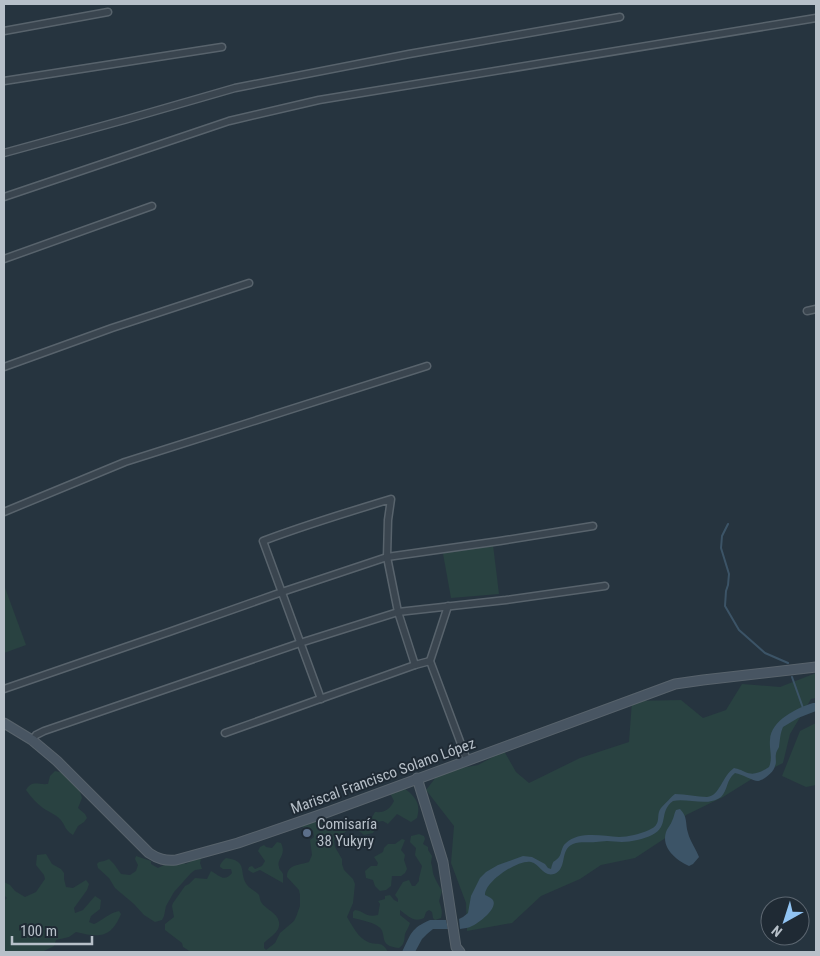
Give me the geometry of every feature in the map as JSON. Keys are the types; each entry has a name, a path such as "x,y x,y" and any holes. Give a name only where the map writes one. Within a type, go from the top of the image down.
{"main road":[{"name":"Mariscal Francisco Solano López","path":"4,723 32,740 56,761 141,846 156,858 176,860 238,843 328,812 675,684 816,667"},
{"path":"417,778 442,862 456,946 460,952"}],"street":[{"path":"4,31 108,12"},
{"path":"4,153 235,88 409,54 620,17"},
{"path":"4,197 229,121 320,100 816,18"},
{"path":"4,81 222,46"},
{"path":"4,260 152,206"},
{"path":"4,367 112,328 249,283"},
{"path":"807,311 816,309"},
{"path":"4,512 125,462 427,366"},
{"path":"320,698 263,541 327,518 391,499 388,520 387,557 398,612 415,665"},
{"path":"4,689 387,557 592,526"},
{"path":"32,740 40,732 300,643 398,612 506,600 605,586"},
{"path":"448,606 430,661 467,760"},
{"path":"225,733 320,698 430,661"}],"green space":[{"path":"493,545 499,594 451,598 442,548"},
{"path":"4,585 26,645 4,653"},
{"path":"816,673 816,698 811,699 790,734 783,763 755,777 723,797 686,815 667,837 635,858 601,865 580,879 541,896 512,923 467,931 466,903 451,863 454,826 426,790 440,772 478,765 504,751 516,772 529,783 580,758 629,742 632,701 681,700 703,718 726,710 742,684 780,687"},
{"path":"816,723 816,785 806,787 782,776 800,731"},
{"path":"55,771 64,773 79,789 82,798 78,808 87,818 78,826 73,835 60,819 38,804 26,790 33,784 48,784 50,776"},
{"path":"396,782 414,797 418,806 417,818 411,822 397,814 388,824 383,821 376,822 376,828 373,833 364,835 359,831 359,820 371,819 375,812 382,812 389,808 394,801 389,791 390,784"},
{"path":"316,819 334,830 347,821 349,823 350,829 334,840 335,847 342,859 344,870 353,879 355,884 353,903 347,917 361,938 384,946 388,952 191,952 165,930 165,924 174,917 173,903 185,886 195,878 207,879 211,871 224,878 229,876 232,873 231,869 220,867 226,858 233,859 240,864 247,885 259,895 263,905 274,913 278,919 278,929 264,943 266,950 275,943 280,933 296,917 300,906 299,890 287,877 292,867 309,862 312,855 310,840 314,837 313,831 301,826 301,823"},
{"path":"419,834 424,836 423,844 428,847 432,856 433,874 442,891 439,901 442,911 441,918 435,920 432,912 429,910 424,918 417,920 400,910 400,915 410,923 402,945 399,948 392,947 385,942 382,930 379,927 370,922 353,918 353,912 355,910 370,916 378,915 380,904 378,901 390,895 398,902 395,895 403,882 409,880 412,886 415,886 419,881 422,866 415,855 416,848 410,842 411,836"},
{"path":"402,839 405,840 401,850 405,855 404,860 407,869 401,876 392,876 391,886 386,890 380,891 375,886 373,880 366,878 365,871 371,866 377,866 378,863 374,857 383,852 388,844 395,844"},
{"path":"277,842 281,843 283,847 278,864 283,874 283,883 260,870 253,873 248,870 252,866 255,869 262,866 265,861 258,851 260,847 264,845 272,848"},
{"path":"46,854 52,864 64,873 66,887 73,888 86,880 89,884 74,908 75,913 83,910 95,896 101,900 100,909 91,916 89,922 94,924 119,911 121,914 113,928 104,934 92,935 76,932 69,937 56,940 54,946 42,952 4,952 4,901 7,898 4,895 4,882 25,897 36,892 45,879 36,865 37,855"},
{"path":"202,855 200,863 202,869 191,873 174,892 166,906 162,920 155,922 144,915 115,888 109,878 98,868 97,864 109,859 121,874 130,875 136,871 138,865 135,859 136,856 151,861 151,864 158,868 174,860 186,864"}],"water":[{"path":"816,703 816,711 798,718 783,727 776,753 776,764 773,771 766,777 756,781 735,773 721,797 716,800 704,802 673,801 666,810 661,827 645,838 626,842 606,841 573,844 566,851 561,868 554,874 547,874 531,862 511,867 496,878 486,889 485,895 494,902 488,914 471,927 460,929 459,919 468,913 471,896 480,878 486,872 498,865 523,856 532,857 551,869 553,862 560,855 564,845 571,839 591,835 619,837 638,834 653,828 657,823 659,811 675,794 711,796 734,768 751,774 769,767 771,760 771,733 775,726 786,716"},
{"path":"680,809 686,820 689,836 699,857 689,866 671,853 665,838 676,810"},
{"path":"430,920 446,920 448,929 433,929 422,939 415,952 402,952 415,929"}],"waterway":[{"path":"728,524 722,536 721,548 729,574 725,606 739,630 765,653 788,663"},
{"path":"792,677 803,708"}],"place":[{"name":"Comisaría 38 Yukyry","path":"307,833"}]}
